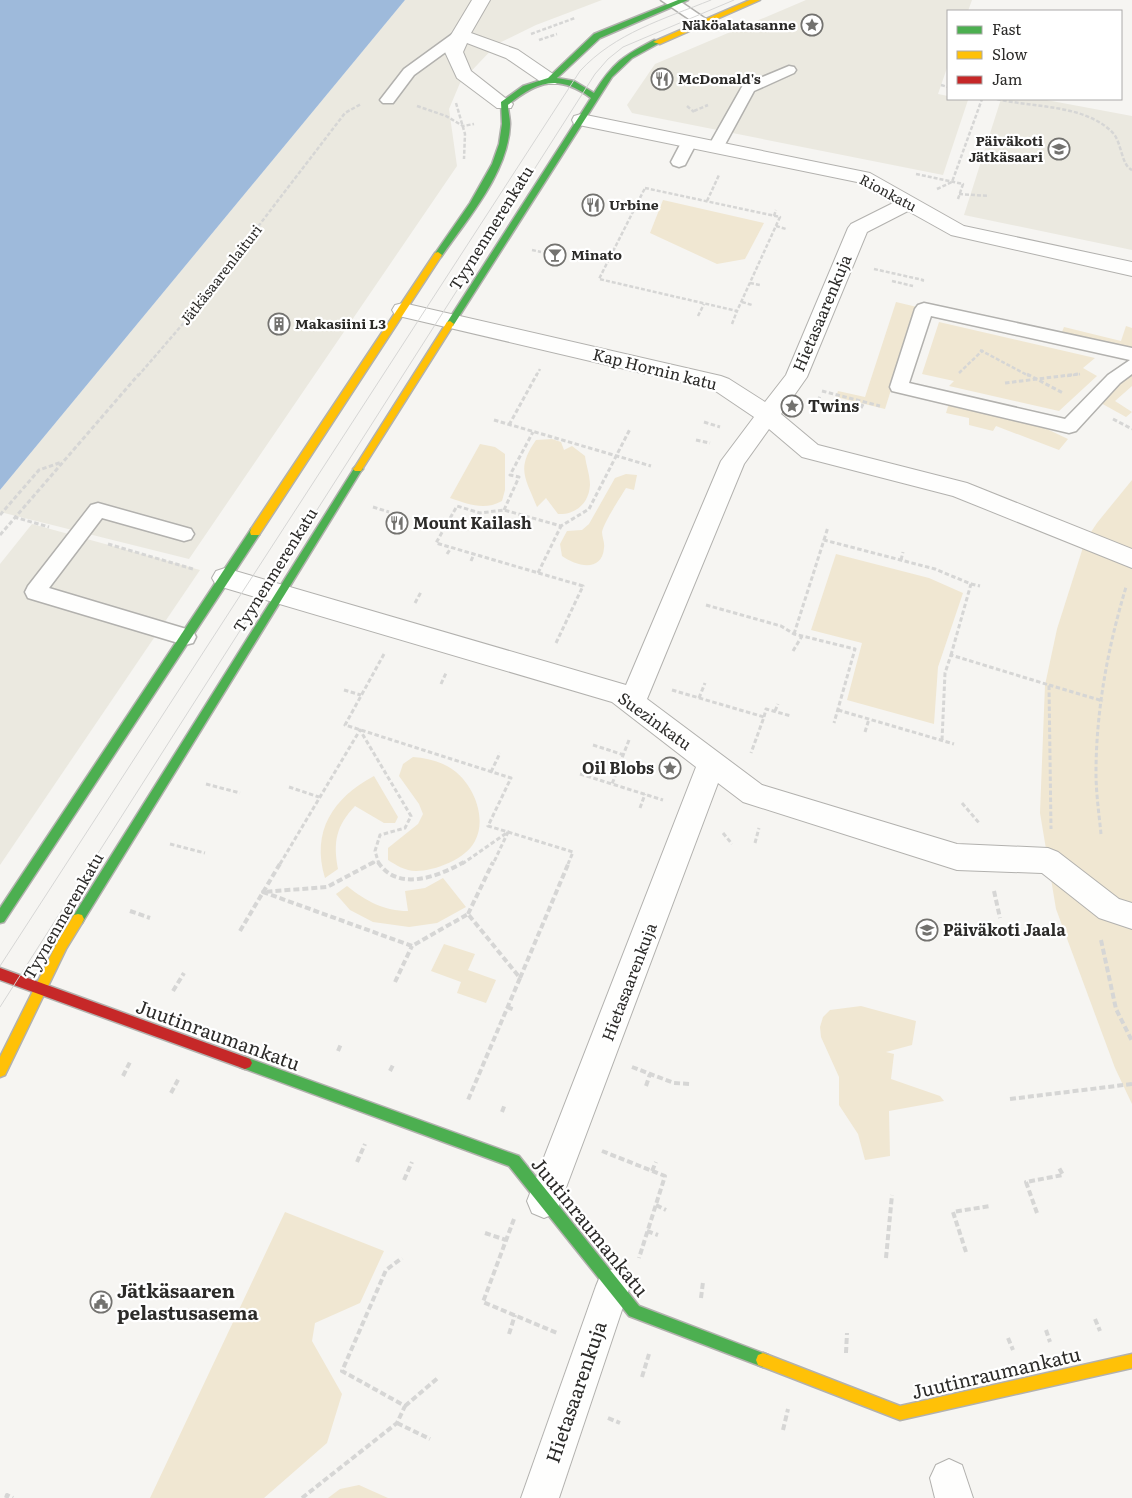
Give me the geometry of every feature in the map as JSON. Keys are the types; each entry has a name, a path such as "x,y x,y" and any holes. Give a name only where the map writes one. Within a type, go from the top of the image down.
{"main road":[{"name":"Tyynenmerenkatu","path":"0,1071 62,945 279,594 613,69 630,54 756,0"},
{"path":"550,80 597,36 675,1"},
{"path":"504,104 517,91 527,86 550,80 572,83 586,89 596,97"},
{"name":"Tyynenmerenkatu","path":"0,918 403,310 496,166 505,148 508,117 504,104"},
{"name":"Juutinraumankatu","path":"0,974 514,1161 544,1202 625,1275 634,1311 900,1413 1132,1361"}],"street":[{"path":"481,0 460,35 454,52 463,74 504,104"},
{"path":"469,18 492,0"},
{"path":"460,35 512,54 550,80"},
{"name":"Rionkatu","path":"581,120 863,177 958,231 1132,269"},
{"name":"Hietasaarenkuja","path":"636,692 733,461 796,377 858,228 908,203"},
{"name":"Kap Hornin katu","path":"403,310 721,384 810,451 959,489 1132,559"},
{"name":"Suezinkatu","path":"224,578 621,694 636,692 712,762 753,794 957,857 1048,861 1110,909 1132,916"},
{"name":"Hietasaarenkuja","path":"544,1202 712,762"},
{"name":"Hietasaarenkuja","path":"540,1498 592,1347 625,1275"}],"lane":[{"path":"675,1 703,22"},
{"path":"388,100 409,72 460,35"},
{"path":"716,147 748,88 789,70"},
{"path":"679,162 689,142"},
{"path":"924,309 1008,327 1131,362 1068,426 899,387 924,309"},
{"path":"184,534 98,510 35,592 185,637"}],"path":[{"path":"523,37 575,18"},
{"path":"941,85 947,87"},
{"path":"456,99 455,109 463,126 466,150 462,166"},
{"name":"Jätkäsaarenlaituri","path":"0,535 188,318 345,113 360,104 388,100 430,109 463,126"},
{"path":"908,203 952,182 982,100"},
{"path":"1002,100 1068,112 1094,119 1115,135 1122,155 1132,170"},
{"path":"463,126 474,124"},
{"path":"706,201 722,170"},
{"path":"664,192 668,186"},
{"path":"732,324 780,218 645,188 599,279 737,312"},
{"path":"959,194 989,196"},
{"path":"774,216 776,210"},
{"path":"776,226 786,229"},
{"path":"530,249 541,252"},
{"path":"586,254 609,259"},
{"path":"870,268 923,280 920,288 892,281"},
{"path":"750,283 760,285"},
{"path":"742,302 752,305"},
{"path":"698,316 704,304"},
{"path":"935,395 1008,327"},
{"path":"974,346 1132,429"},
{"path":"509,425 545,361"},
{"path":"998,384 1131,362"},
{"path":"822,391 891,409 899,387"},
{"path":"861,408 864,402"},
{"path":"494,420 651,466"},
{"path":"704,422 720,427"},
{"path":"538,573 561,526 589,509 630,430"},
{"path":"504,510 519,477 510,475 533,432"},
{"path":"696,440 714,444"},
{"path":"0,515 39,470 63,462"},
{"path":"554,646 582,586 436,543 457,506 480,513 504,510 561,526"},
{"path":"373,508 389,512"},
{"path":"14,517 196,570"},
{"path":"794,634 828,527"},
{"path":"824,540 935,569 980,586"},
{"path":"447,554 450,548"},
{"path":"901,560 903,552"},
{"path":"471,561 474,554"},
{"path":"942,740 945,673 971,584"},
{"path":"1101,834 1096,766 1114,624 1126,587"},
{"path":"676,597 781,626 794,634 855,650 834,723"},
{"path":"793,651 802,636"},
{"path":"951,655 1103,702"},
{"path":"383,656 345,725 511,778 488,826 573,852 468,1100"},
{"path":"699,698 704,683"},
{"path":"1049,685 1051,831"},
{"path":"344,690 361,695"},
{"path":"636,692 699,698 764,717"},
{"path":"775,712 778,704"},
{"path":"750,757 766,709 791,716"},
{"path":"838,710 954,744"},
{"path":"865,732 869,719"},
{"path":"240,931 360,730"},
{"path":"360,730 411,816 405,828 380,835 374,846 376,861 388,874 409,882 457,868 508,832"},
{"path":"612,784 631,736"},
{"path":"593,745 624,754"},
{"path":"491,772 500,753"},
{"path":"580,774 694,810"},
{"path":"206,784 240,793"},
{"path":"289,787 320,798"},
{"path":"640,808 645,794"},
{"path":"962,804 985,830"},
{"path":"755,843 761,820"},
{"path":"395,982 412,946 468,914 508,832"},
{"path":"724,833 732,844"},
{"path":"170,844 205,853"},
{"path":"263,892 328,887 376,861"},
{"path":"564,875 570,878"},
{"path":"992,886 1000,918"},
{"path":"263,892 412,946"},
{"path":"130,911 150,918"},
{"path":"468,914 520,978"},
{"path":"1101,938 1116,1009 1132,1041"},
{"path":"173,991 184,973"},
{"path":"507,1007 515,1010"},
{"path":"338,1051 341,1044"},
{"path":"601,1056 674,1083 690,1084"},
{"path":"123,1076 131,1060"},
{"path":"390,1071 394,1063"},
{"path":"646,1086 650,1074"},
{"path":"171,1093 179,1078"},
{"path":"1010,1099 1132,1084"},
{"path":"502,1112 505,1104"},
{"path":"570,1138 665,1176 647,1231 625,1275"},
{"path":"357,1162 365,1144"},
{"path":"404,1180 412,1162"},
{"path":"652,1171 656,1162"},
{"path":"1037,1213 1026,1182 1062,1175 1058,1166"},
{"path":"886,1258 892,1195"},
{"path":"656,1206 666,1210"},
{"path":"966,1252 953,1212 990,1206"},
{"path":"515,1216 483,1302 592,1347"},
{"path":"647,1231 658,1235"},
{"path":"486,1233 506,1240"},
{"path":"402,1258 386,1270 342,1371 404,1406"},
{"path":"700,1306 703,1282"},
{"path":"509,1334 515,1315"},
{"path":"846,1361 847,1333"},
{"path":"642,1377 650,1349"},
{"path":"302,1498 398,1423 404,1406 439,1377"},
{"path":"783,1430 790,1403"},
{"path":"398,1423 430,1439"},
{"path":"6,1498 7,1496 13,1498"}],"shaded area":[{"path":"405,0 602,0 536,25 497,44 460,83 449,109 457,166 189,559 0,512 0,490"},
{"path":"806,0 972,0 968,10 947,10 947,68 938,94 947,96 947,100 968,100 943,175 632,113 627,105 655,64"},
{"name":"Päiväkoti Jätkäsaari","path":"1001,100 1046,100 1132,116 1132,250 964,215"},
{"path":"663,200 764,223 745,259 717,264 650,233"},
{"path":"896,302 917,307 885,409 836,397 838,391 865,397"},
{"path":"939,322 1095,358 1083,368 1097,376 1059,411 949,386 954,381 922,374"},
{"path":"1126,326 1132,328 1132,348 1062,332 1064,327 1121,341"},
{"path":"1132,374 1132,386 1115,401 1132,412 1126,417 1099,402"},
{"path":"949,403 1030,421 1068,439 1059,450 996,426 993,431 969,425 969,418 946,413"},
{"path":"552,439 561,442 564,450 572,446 585,456 589,478 589,491 584,502 576,510 565,514 558,514 546,498 537,507 524,473 526,458 536,440"},
{"path":"480,444 495,447 505,454 505,490 502,501 489,506 476,506 450,498"},
{"path":"626,474 637,475 634,490 626,488 606,522 602,532 604,548 599,561 588,565 568,560 562,556 560,544 567,531 582,530 589,524 615,478"},
{"path":"1132,480 1132,1104 1115,1068 1056,909 1040,813 1045,685 1057,629 1085,541"},
{"path":"32,524 200,570 0,865 0,564"},
{"path":"836,554 929,578 963,593 938,667 934,724 847,700 862,643 811,630"},
{"path":"413,757 441,763 456,772 473,794 477,804 480,823 475,841 465,853 441,866 416,871 404,869 388,860 388,848 418,824 423,814 419,804 399,776 403,764"},
{"path":"374,776 398,817 395,823 384,823 355,806 344,820 336,842 338,869 325,878 321,861 321,845 329,818 347,795"},
{"path":"443,878 466,907 437,923 409,927 373,922 350,910 336,894 347,886 361,896 383,907 408,911 405,891 425,888"},
{"path":"444,944 475,954 468,970 496,980 486,1003 457,993 461,982 431,971"},
{"path":"861,1006 916,1021 912,1045 886,1052 894,1054 891,1079 940,1096 944,1101 889,1111 890,1156 865,1160 858,1134 839,1105 839,1077 821,1037 820,1027 823,1017 830,1010"},
{"path":"285,1212 384,1251 360,1303 315,1323 312,1341 342,1394 327,1443 264,1498 150,1498"},
{"path":"359,1485 388,1498 328,1498 340,1489"}],"water":[{"path":"0,0 405,0 0,490"}],"tram line":[{"path":"0,966 580,71 594,58 624,37 641,28 711,0"},
{"path":"0,1007 595,74 608,59 623,47 734,0"}],"traffic: fast":[{"path":"550,80 597,36 684,0"},
{"path":"450,324 609,76 629,56 657,42"},
{"path":"438,255 474,203 496,164 503,144 506,124 504,104 526,88 548,80 560,80 571,83 583,88 595,97"},
{"path":"78,919 358,469"},
{"path":"0,918 255,532"},
{"path":"245,1063 514,1161 634,1311 763,1360"}],"traffic: slow":[{"path":"657,42 756,0"},
{"path":"255,532 438,255"},
{"path":"358,469 450,324"},
{"path":"0,1071 62,945 78,919"},
{"path":"763,1360 900,1413 1132,1361"}],"traffic: jam":[{"path":"0,974 245,1063"}],"place":[{"name":"Näköalatasanne","path":"812,25"},
{"name":"McDonald's","path":"662,79"},
{"name":"Päiväkoti Jätkäsaari","path":"1059,149"},
{"name":"Urbine","path":"593,205"},
{"name":"Minato","path":"555,255"},
{"name":"Makasiini L3","path":"279,324"},
{"name":"Twins","path":"792,406"},
{"name":"Mount Kailash","path":"397,523"},
{"name":"Oil Blobs","path":"670,768"},
{"name":"Päiväkoti Jaala","path":"927,930"},
{"name":"Jätkäsaaren pelastusasema","path":"101,1302"}]}
